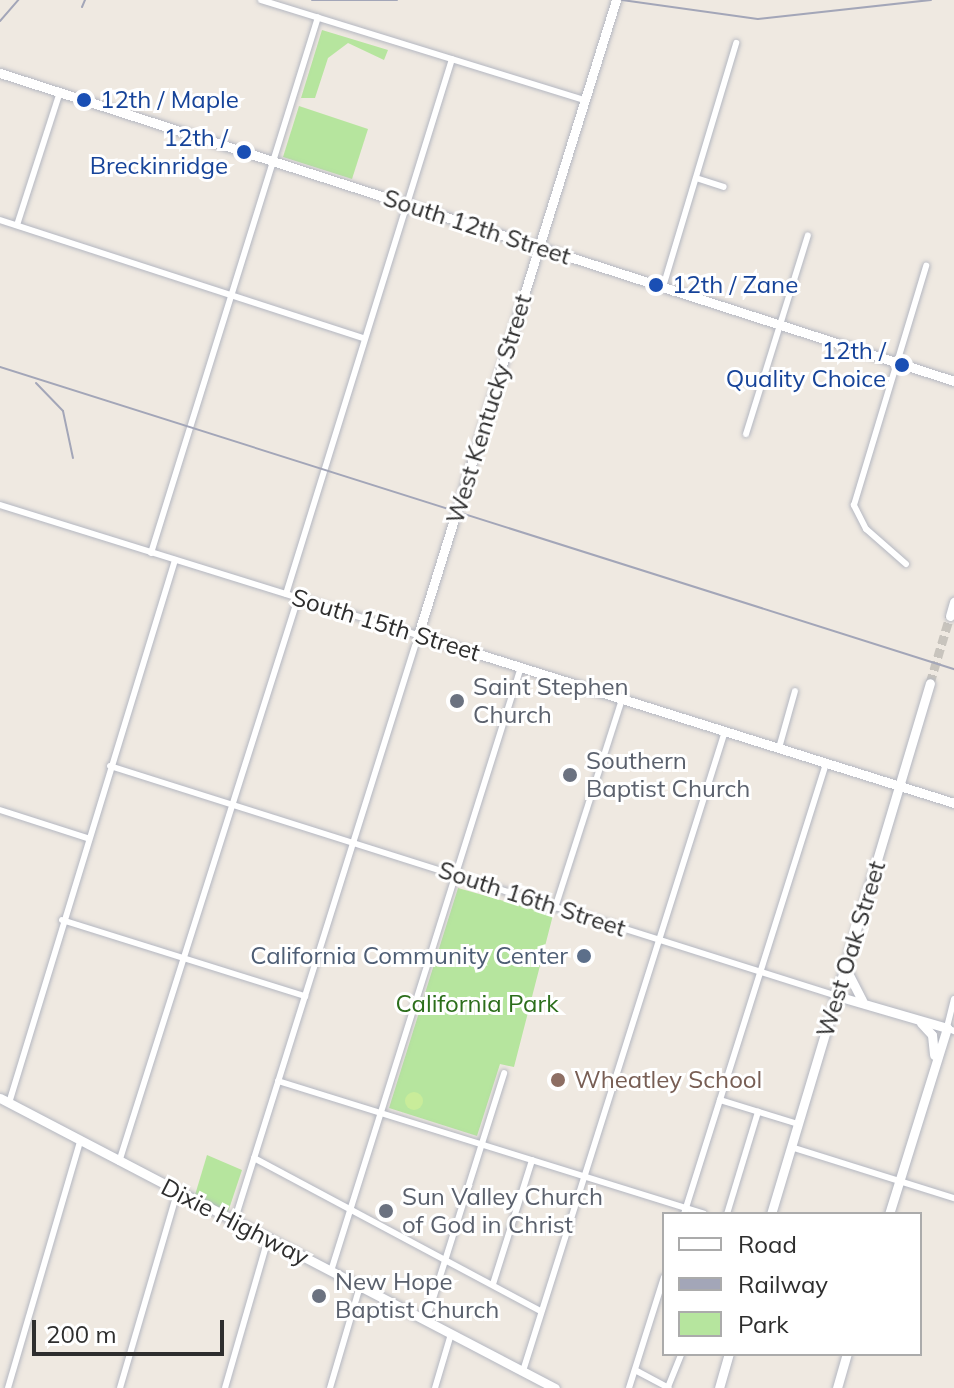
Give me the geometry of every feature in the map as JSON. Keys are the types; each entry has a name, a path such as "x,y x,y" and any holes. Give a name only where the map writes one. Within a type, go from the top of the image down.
{"street":[{"path":"261,0 585,100"},
{"name":"West Kentucky Street","path":"418,635 616,0"},
{"path":"151,553 318,17"},
{"path":"663,287 736,43"},
{"path":"286,594 452,59"},
{"name":"South 12th Street","path":"0,73 954,381"},
{"path":"17,225 60,92"},
{"path":"696,178 724,187"},
{"path":"0,220 364,338"},
{"path":"746,434 808,235"},
{"path":"906,564 866,529 854,505 926,266"},
{"name":"South 15th Street","path":"0,505 954,803"},
{"path":"4,1101 175,560"},
{"path":"119,1162 298,598"},
{"path":"950,616 954,602"},
{"path":"234,1222 415,646"},
{"path":"331,1271 521,667"},
{"name":"West Oak Street","path":"772,1212 930,683"},
{"path":"779,748 795,691"},
{"path":"555,908 622,699"},
{"path":"523,1371 725,731"},
{"path":"278,1081 685,1211 826,763"},
{"name":"South 16th Street","path":"110,766 951,1030"},
{"path":"0,810 87,838"},
{"path":"62,920 305,996"},
{"path":"846,966 849,986 868,1004"},
{"path":"890,1212 932,1070 951,1030 954,999"},
{"path":"914,1018 934,1041 932,1070"},
{"path":"426,1321 504,1073"},
{"path":"720,1100 798,1124"},
{"name":"Dixie Highway","path":"4,1101 523,1371 541,1384 555,1388"},
{"path":"728,1212 758,1112"},
{"path":"8,1388 80,1141"},
{"path":"791,1147 954,1198"},
{"path":"254,1158 541,1311"},
{"path":"493,1284 532,1160"},
{"path":"120,1388 177,1193"},
{"path":"225,1388 268,1239"},
{"path":"629,1388 662,1283"},
{"path":"330,1388 360,1286"},
{"path":"435,1388 451,1334"},
{"path":"635,1370 669,1388 680,1356"},
{"path":"719,1388 728,1356"},
{"path":"837,1388 846,1356"}],"green space":[{"path":"322,30 388,50 384,60 348,43 328,58 315,98 301,98"},
{"path":"299,106 368,129 352,179 283,157"},
{"name":"California Park","path":"458,888 553,915 514,1067 500,1064 477,1136 389,1108"},
{"path":"414,1092 423,1101 414,1110 405,1101"},
{"path":"207,1155 242,1170 228,1212 195,1195"}],"tunnel":[{"path":"930,683 950,616"}],"railway":[{"path":"0,21 18,0"},
{"path":"82,7 85,0"},
{"path":"312,0 397,0"},
{"path":"622,0 758,19 931,0"},
{"path":"0,367 954,669"},
{"path":"36,383 63,411 73,458"}],"place":[{"name":"12th / Maple","path":"84,100"},
{"name":"12th / Breckinridge","path":"244,152"},
{"name":"12th / Zane","path":"656,285"},
{"name":"12th / Quality Choice","path":"902,365"},
{"name":"Saint Stephen Church","path":"457,701"},
{"name":"Southern Baptist Church","path":"570,775"},
{"name":"California Community Center","path":"584,956"},
{"name":"Wheatley School","path":"558,1080"},
{"name":"Sun Valley Church of God in Christ","path":"386,1211"},
{"name":"New Hope Baptist Church","path":"319,1296"}]}
